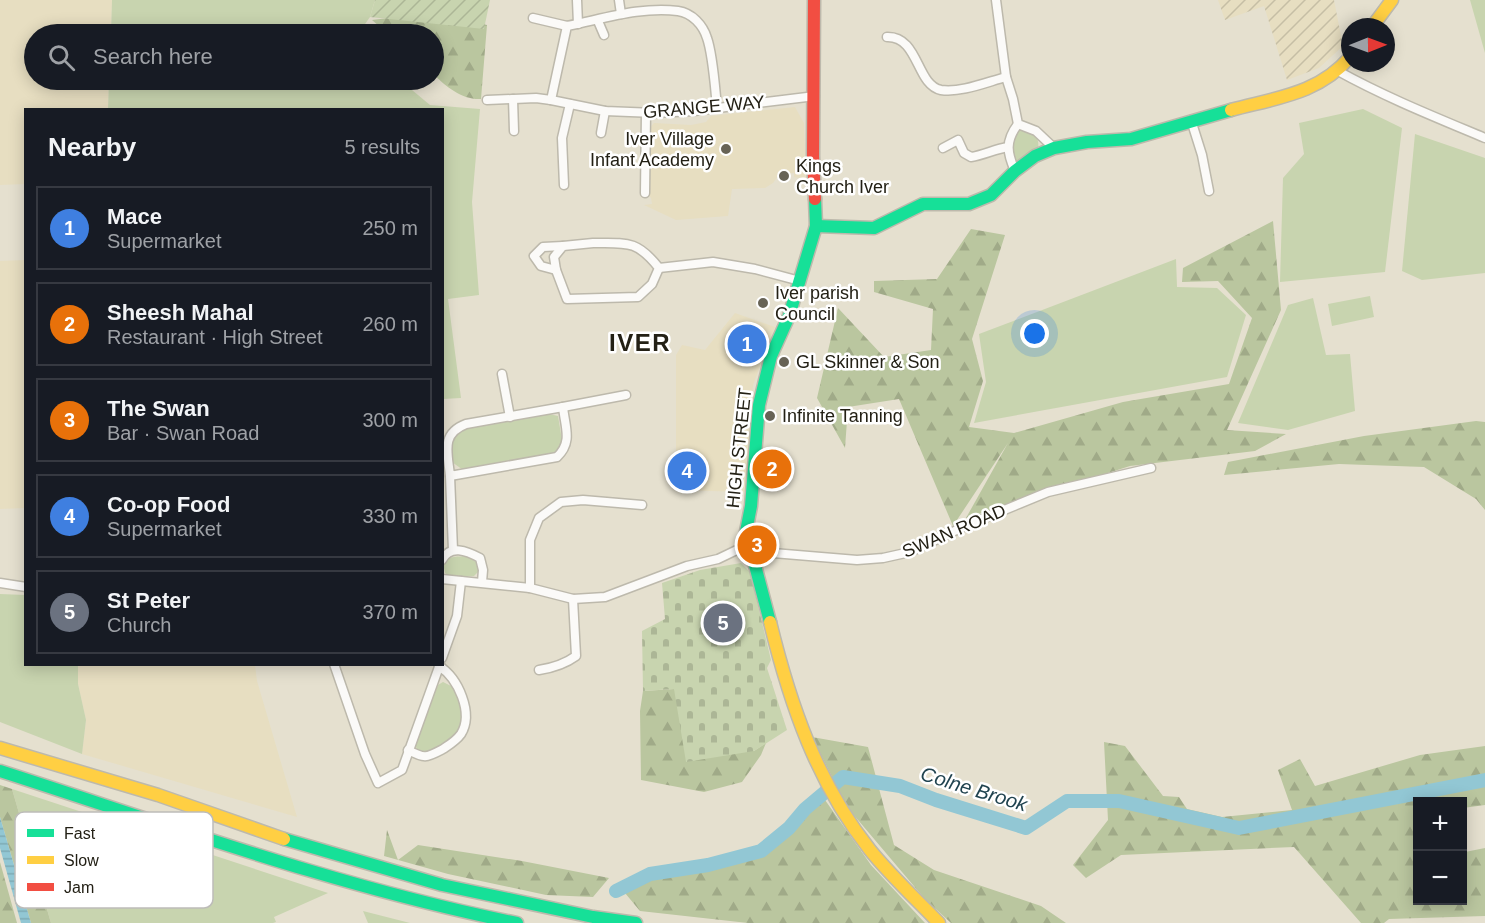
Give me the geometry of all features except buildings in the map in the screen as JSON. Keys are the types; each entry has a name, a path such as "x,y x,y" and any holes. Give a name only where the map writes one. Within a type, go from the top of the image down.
{"main road":[{"name":"HIGH STREET","path":"743,547 751,506 762,387 771,356 789,315 816,226 813,156 814,0"},
{"path":"1379,18 1392,0"},
{"path":"816,226 874,228 923,204 969,204 991,195 1035,156 1054,148 1087,142 1131,139 1191,120 1303,91 1322,82 1341,68"},
{"path":"743,547 752,554 793,705 820,770 837,802 870,850 939,923"},
{"path":"0,748 207,812"},
{"path":"0,771 127,812"},
{"path":"213,814 299,844 441,885 593,917 636,923"},
{"path":"213,840 351,884 461,912 518,923"}],"street":[{"path":"577,0 578,24"},
{"path":"619,0 621,14"},
{"path":"996,0 1006,77 1018,124 1012,132 1008,147 1008,154 1016,171"},
{"path":"533,18 567,26 598,21 621,14 680,11 696,19 707,38 717,107"},
{"path":"598,21 604,35"},
{"path":"551,100 567,26"},
{"path":"887,37 896,39 911,50 927,79 938,89 965,87 1006,77"},
{"path":"1338,71 1423,112 1485,138"},
{"name":"GRANGE WAY","path":"486,100 551,100 605,111 646,113 694,111 815,96"},
{"path":"513,99 514,131"},
{"path":"564,185 562,138 570,104"},
{"path":"601,133 605,111"},
{"path":"645,193 646,113"},
{"path":"1191,120 1202,154 1209,191"},
{"path":"1018,124 1036,131 1054,148"},
{"path":"943,148 958,140 964,153 971,158 1008,147"},
{"path":"556,270 541,266 534,256 543,247 630,243 649,255 659,268"},
{"path":"563,246 554,257 556,270 567,299 638,297 652,284 659,268"},
{"path":"659,268 713,262 755,269 800,281"},
{"path":"502,374 510,417"},
{"path":"453,550 447,441 456,428 466,424 626,395"},
{"path":"450,476 557,457 565,450 567,439 563,407"},
{"name":"SWAN ROAD","path":"754,560 761,555 773,553 857,560 883,558 910,552 1048,492 1151,468"},
{"path":"530,588 532,574 530,540 539,518 561,502 642,505"},
{"path":"444,579 530,588 573,599 605,597 687,566 718,559 743,547"},
{"path":"444,557 453,550 464,550 480,558 483,570 482,582"},
{"path":"444,654 457,616 461,581"},
{"path":"0,583 24,587"},
{"path":"539,670 550,668 576,656 573,599"},
{"path":"335,666 365,754 378,783 402,770 440,666"},
{"path":"408,750 422,757 429,756 453,742 464,728 465,709 458,689 444,666"}],"shaded area":[{"path":"0,0 112,0 111,24 24,24 24,90 109,90 108,108 24,108 24,184 0,185"},
{"path":"1218,0 1334,0 1341,48 1319,68 1287,80 1264,6 1225,20"},
{"name":"Iver Village Infant Academy","path":"795,107 804,123 806,179 794,177 794,173 787,174 785,169 781,169 773,183 765,188 732,189 728,216 676,220 644,205 652,204 647,194 648,130 654,123 691,125 706,122 711,116"},
{"path":"24,260 24,508 0,509 0,261"},
{"path":"735,313 775,327 753,385 745,492 676,490 676,355 682,345 705,350"},
{"path":"78,666 255,666 257,681 297,817 82,754 86,720 78,684"}],"green space":[{"path":"112,0 375,0 370,17 365,24 111,24"},
{"path":"375,0 490,0 484,29 370,17"},
{"path":"1470,0 1485,0 1485,53"},
{"path":"413,15 487,25 481,99 461,95 444,83 444,24 377,24 372,20"},
{"path":"109,90 412,90 430,105 480,109 472,202 479,295 448,299 461,398 444,399 444,108 108,108"},
{"path":"1363,109 1402,128 1385,272 1280,282 1283,178 1304,154 1299,123"},
{"path":"1019,130 1029,131 1035,135 1038,150 1019,162 1015,162 1009,145 1011,138"},
{"path":"1415,134 1485,158 1485,273 1422,280 1402,271"},
{"path":"1273,221 1281,310 1227,430 1286,434 1255,451 1130,466 966,518 1008,443 953,526 899,399 848,407 845,448 817,398 838,308 884,357 931,350 933,309 874,292 874,281 937,279 971,229 1005,235 972,339 983,381 969,427 1014,433 1123,402 1229,384 1252,318 1218,281 1182,282 1183,268"},
{"path":"1176,259 1177,287 1217,288 1246,315 1227,377 974,423 986,382 979,334"},
{"path":"1370,296 1374,317 1332,326 1328,304"},
{"path":"1313,298 1326,355 1350,354 1355,411 1288,430 1238,423 1288,305"},
{"path":"549,414 558,416 563,446 554,454 463,470 452,462 451,437 457,430"},
{"path":"1476,421 1485,422 1485,510 1476,499 1424,467 1339,464 1224,475 1228,462 1364,436"},
{"path":"467,556 479,564 478,572 474,576 451,577 445,573 444,562 454,557"},
{"path":"741,563 750,572 771,660 767,668 787,730 754,751 686,762 674,689 643,691 642,631 665,619 662,583 700,570"},
{"path":"0,594 24,595 24,666 78,666 78,684 86,720 82,754 0,722"},
{"path":"443,682 455,688 461,712 460,728 450,740 429,754 417,751 415,742 438,685"},
{"path":"674,689 754,751 766,743 761,755 742,782 704,792 641,780 640,711 643,691"},
{"path":"812,737 868,747 894,845 934,870 1041,906 1066,923 951,923 924,898 847,807"},
{"path":"1104,742 1125,746 1163,796 1179,797 1187,809 1222,817 1292,810 1278,770 1300,759 1315,786 1420,755 1485,746 1485,805 1467,807 1467,797 1413,797 1413,905 1467,905 1467,852 1485,848 1485,916 1389,919 1384,923 1361,923 1294,847 1121,855 1086,878 1073,865 1108,820"},
{"path":"0,785 12,789 19,812 15,812 15,868 0,817"},
{"path":"12,789 82,812 19,812"},
{"path":"825,800 871,865 925,923 748,923 640,911 625,893 638,881 692,869 752,860 781,842 807,811"},
{"path":"387,830 398,860 384,856"},
{"path":"418,845 522,861 609,878 593,897 546,895 448,874 398,860"},
{"path":"213,855 328,893 274,917 276,922 273,923 51,923 47,908 213,908"},
{"path":"0,862 17,923 0,923"},
{"path":"27,908 47,908 51,923 31,923"},
{"path":"363,911 410,923 368,923"}],"water":[{"path":"0,817 15,868 15,902 0,848"},
{"path":"17,908 27,908 31,923 21,923"}],"waterway":[{"name":"Colne Brook","path":"616,891 650,874 708,865 761,851 843,777 900,786 936,800 1026,828 1067,801 1119,801 1239,828 1485,780"}],"traffic: fast":[{"path":"816,226 874,228 923,204 969,204 991,195 1015,171 1035,156 1054,148 1087,142 1131,139 1231,110"},
{"path":"770,622 752,554 743,547 751,506 759,405 771,356 789,316 816,226 815,199"},
{"path":"0,771 125,812"},
{"path":"284,839 442,885 593,917 636,923"},
{"path":"213,840 386,892 517,923"}],"traffic: slow":[{"path":"1379,18 1392,0"},
{"path":"1231,110 1295,93 1325,79 1341,66"},
{"path":"770,622 796,713 820,770 835,798 870,850 939,923"},
{"path":"0,748 158,795 207,812"},
{"path":"213,814 284,839"}],"traffic: jam":[{"path":"814,0 815,199"}],"place":[{"name":"Iver Village Infant Academy","path":"726,149"},
{"name":"Kings Church Iver","path":"784,176"},
{"name":"Iver parish Council","path":"763,303"},
{"name":"Mace","path":"747,344"},
{"name":"GL Skinner & Son","path":"784,362"},
{"name":"Infinite Tanning","path":"770,416"},
{"name":"Sheesh Mahal","path":"772,469"},
{"name":"Co-op Food","path":"687,471"},
{"name":"The Swan","path":"757,545"},
{"name":"St Peter","path":"723,623"}],"district":[{"name":"IVER","path":"640,342"}]}
